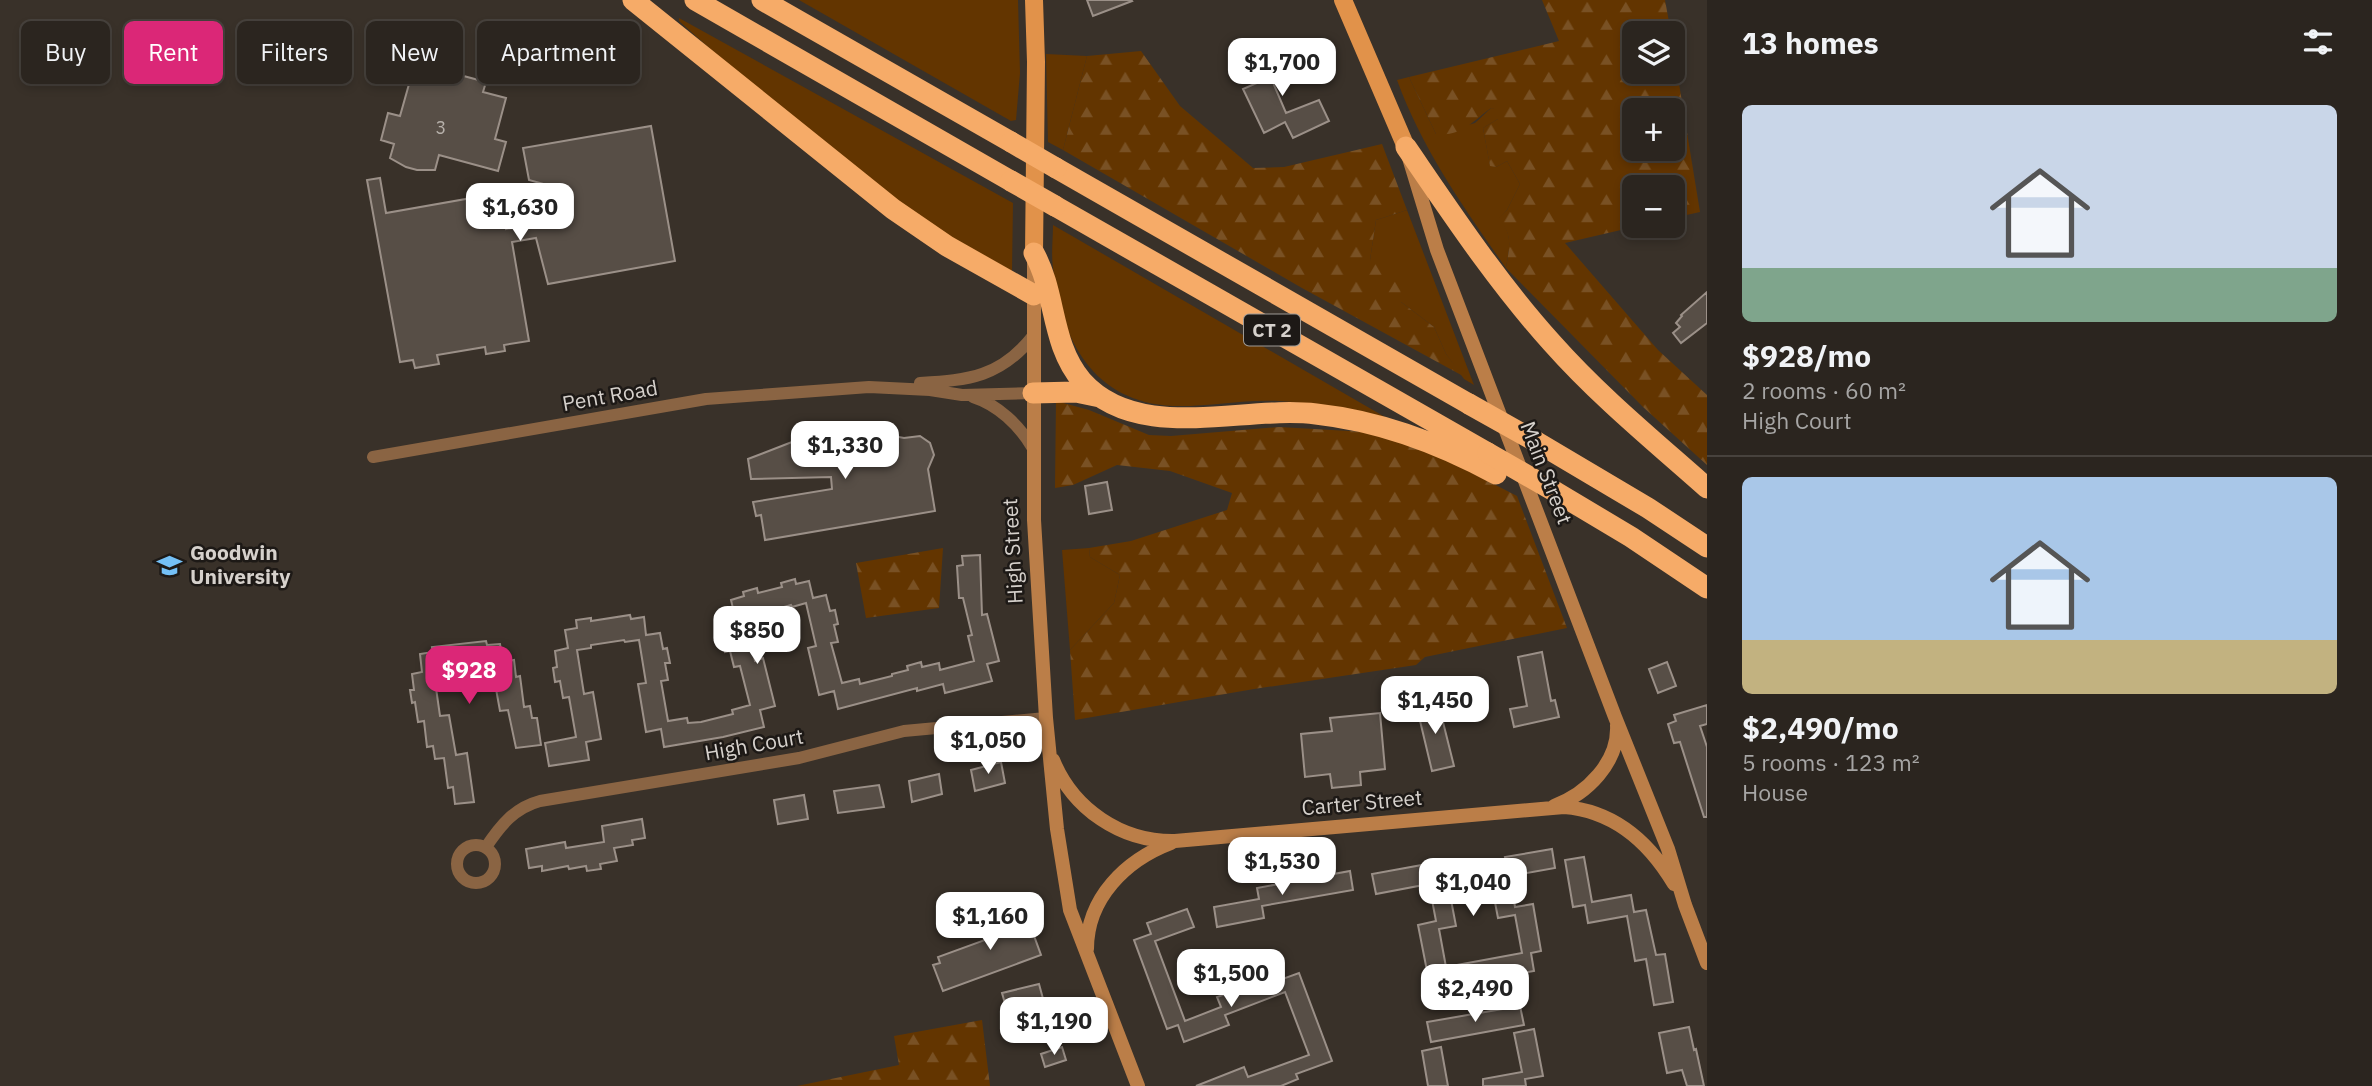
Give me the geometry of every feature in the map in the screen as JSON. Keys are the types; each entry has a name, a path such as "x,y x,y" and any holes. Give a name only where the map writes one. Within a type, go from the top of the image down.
{"highway":[{"path":"633,0 893,209 953,250 1034,295"},
{"name":"CT 2","path":"695,0 1488,453 1555,496 1578,506 1631,537 1707,588"},
{"name":"CT 2","path":"762,0 1535,441 1648,508 1707,547"},
{"path":"1406,147 1474,245 1546,337 1595,387 1707,488"},
{"path":"1034,253 1047,284 1056,331 1065,354 1082,380 1102,398"},
{"path":"1033,393 1076,392 1102,398 1130,411 1161,417 1289,412 1336,416 1420,438 1456,453 1529,492 1555,496"}],"main road":[{"name":"High Street","path":"1034,0 1036,62 1032,447 1046,718 1063,882 1070,910 1138,1086"},
{"name":"Main Street","path":"1343,0 1406,147 1430,232 1668,849 1707,963"},
{"name":"Carter Street","path":"1553,806 1582,790 1602,771 1615,744 1615,717"},
{"name":"Carter Street","path":"1049,746 1056,768 1067,785 1096,816 1113,827 1156,840 1175,841 1553,806 1590,811 1610,818 1629,830 1654,854 1685,905"},
{"name":"Carter Street","path":"1087,954 1088,933 1102,896 1117,877 1143,856 1175,841"}],"street":[{"name":"Pent Road","path":"373,457 694,401 977,377 988,374 1014,357 1033,336"},
{"name":"Pent Road","path":"855,388 915,389 977,398 1004,414 1018,427 1032,447"},
{"name":"Pent Road","path":"962,395 1033,393"},
{"name":"High Court","path":"486,848 510,816 538,802 799,758 904,731 1046,718"}],"green space":[{"path":"799,0 1018,0 1020,73 1016,120 1011,121"},
{"path":"1542,0 1665,0 1669,21 1622,21 1622,84 1679,84 1681,98 1622,98 1622,161 1685,161 1685,120 1700,212 1685,215 1685,175 1622,175 1622,230 1565,243 1658,350 1707,395 1707,465 1643,407 1506,268 1508,236 1498,219 1507,210 1520,184 1507,161 1496,167 1490,166 1483,128 1498,119 1498,110 1491,108 1460,131 1436,134 1409,77 1559,41"},
{"path":"679,18 1013,203 1012,271 903,211 783,114 679,21"},
{"path":"1141,51 1180,106 1253,168 1284,167 1382,144 1407,210 1376,220 1370,260 1400,270 1401,302 1434,327 1446,354 1463,376 1302,288 1063,150 1087,56"},
{"path":"1046,54 1087,56 1063,150 1048,142"},
{"path":"1409,77 1436,134 1475,123 1491,108 1498,109 1498,119 1483,128 1490,165 1496,167 1507,161 1520,184 1507,210 1499,219 1509,236 1506,268 1431,154 1397,80"},
{"path":"1407,210 1474,385 1464,379 1446,354 1434,327 1401,302 1370,260 1376,220"},
{"path":"1053,225 1385,417 1279,401 1173,406 1145,402 1122,393 1102,380 1073,342 1057,294 1052,252"},
{"path":"1056,401 1089,410 1149,435 1171,436 1279,427 1367,432 1433,453 1517,496 1567,628 1425,657 1416,665 1254,689 1075,720 1070,650 1114,603 1120,575 1090,557 1089,548 1131,541 1227,510 1232,493 1170,471 1117,465 1073,485 1055,488"},
{"path":"943,548 939,608 866,618 856,563"},
{"path":"1089,548 1090,557 1120,575 1114,603 1070,650 1062,550"},
{"path":"982,1020 990,1086 797,1086 899,1065 894,1036"}],"building":[{"path":"1087,0 1131,0 1132,1 1093,16"},
{"path":"1294,47 1305,69 1274,85 1286,113 1319,100 1329,121 1293,138 1285,122 1264,133 1243,89 1266,79 1259,64"},
{"path":"463,76 477,80 477,84 485,84 483,92 506,98 495,139 506,142 498,171 439,155 435,170 406,167 390,158 394,144 381,140 388,113 400,116 409,84 463,84"},
{"path":"651,126 675,261 548,284 536,238 512,242 529,341 504,345 505,351 486,354 485,347 437,355 439,364 415,368 413,360 400,362 367,180 380,178 386,213 500,193 506,229 537,224 530,188 547,185 529,180 523,148"},
{"path":"1707,292 1707,323 1681,343 1673,333 1680,327 1676,323 1681,315"},
{"path":"836,425 904,438 920,436 930,443 934,455 928,469 935,511 765,540 761,515 756,516 753,502 832,489 831,477 751,479 748,459 792,442 792,434 836,433"},
{"path":"1107,482 1112,510 1089,514 1085,486"},
{"path":"980,555 982,615 987,614 999,661 987,664 992,681 945,693 943,684 917,691 917,688 838,709 834,691 819,695 808,648 816,646 806,603 792,607 791,605 745,618 755,661 763,658 775,706 760,710 764,727 664,747 661,729 646,732 638,684 646,683 639,640 591,645 591,648 577,650 584,694 593,692 601,739 586,742 589,760 549,766 545,743 576,737 569,697 563,698 560,681 555,682 553,668 557,667 555,651 568,648 565,630 577,628 576,620 591,618 591,621 630,615 631,619 644,617 646,635 660,633 663,649 667,648 670,663 665,663 668,680 661,681 668,721 687,718 688,723 701,722 733,714 732,710 750,705 740,666 734,667 730,651 725,652 722,638 727,637 723,620 735,617 731,600 744,596 743,592 757,588 758,593 782,587 781,583 795,579 796,584 809,581 813,598 826,595 830,611 835,610 838,624 834,625 838,642 831,643 842,683 859,679 860,684 892,676 908,670 907,666 921,662 922,667 939,663 940,670 974,661 968,636 972,635 963,598 959,598 957,566 963,565 962,556"},
{"path":"486,641 487,645 500,644 503,662 514,660 516,677 520,676 524,707 530,706 532,718 537,718 541,745 516,748 508,710 500,711 492,667 480,666 434,674 440,716 449,715 456,755 467,753 474,802 455,804 453,787 448,788 444,758 435,759 433,746 427,747 424,721 418,722 410,690 414,690 412,674 422,672 420,654 433,652 432,647"},
{"path":"1542,652 1551,701 1555,700 1559,717 1514,727 1510,709 1527,706 1518,657"},
{"path":"1667,662 1676,686 1658,693 1649,669"},
{"path":"1435,700 1454,766 1432,771 1416,704"},
{"path":"1707,705 1707,724 1700,726 1707,747 1707,817 1704,817 1680,742 1674,743 1668,724 1676,721 1674,715"},
{"path":"1380,713 1385,769 1360,772 1361,785 1332,788 1330,774 1305,777 1301,734 1332,731 1330,718"},
{"path":"1001,762 1005,783 975,791 971,770"},
{"path":"939,774 942,794 912,802 909,781"},
{"path":"879,785 884,807 838,813 834,791"},
{"path":"804,795 808,819 778,824 774,800"},
{"path":"642,819 645,838 632,840 633,845 614,848 617,861 600,864 601,869 587,871 586,866 569,869 568,866 542,871 542,866 529,868 526,849 565,842 566,848 604,842 602,826"},
{"path":"1552,849 1555,868 1510,876 1515,907 1533,904 1541,951 1531,953 1534,971 1441,988 1438,970 1427,971 1418,925 1436,921 1429,884 1376,894 1372,874 1433,863 1437,881 1447,879 1456,926 1439,929 1446,967 1522,953 1515,915 1498,918 1489,871 1508,868 1505,857"},
{"path":"1584,857 1592,902 1631,895 1634,912 1646,910 1656,955 1665,954 1673,1002 1654,1005 1646,959 1635,961 1627,916 1588,923 1585,905 1573,907 1565,860"},
{"path":"1350,871 1353,890 1262,906 1264,918 1217,927 1214,907 1259,899 1257,888"},
{"path":"1022,903 1041,955 943,991 933,965 940,963 938,957 1007,932 999,911"},
{"path":"1187,909 1194,927 1155,941 1185,1021 1221,1007 1217,997 1262,981 1263,986 1299,973 1332,1061 1296,1074 1298,1079 1281,1086 1196,1086 1244,1067 1248,1077 1309,1055 1285,992 1225,1015 1229,1025 1184,1042 1178,1025 1167,1029 1134,940 1151,934 1147,923"},
{"path":"1039,984 1048,1017 1031,1021 1029,1013 1018,1016 1015,1004 1006,1007 1002,993"},
{"path":"1520,1006 1524,1025 1431,1042 1427,1022"},
{"path":"1689,1027 1704,1086 1687,1086 1682,1070 1667,1073 1659,1033"},
{"path":"1534,1029 1543,1076 1525,1079 1526,1086 1483,1086 1483,1079 1522,1072 1514,1033"},
{"path":"1062,1047 1066,1060 1045,1067 1041,1054"},
{"path":"1441,1047 1448,1086 1428,1086 1422,1051"}],"place":[{"name":"Goodwin University","path":"170,565"}]}
